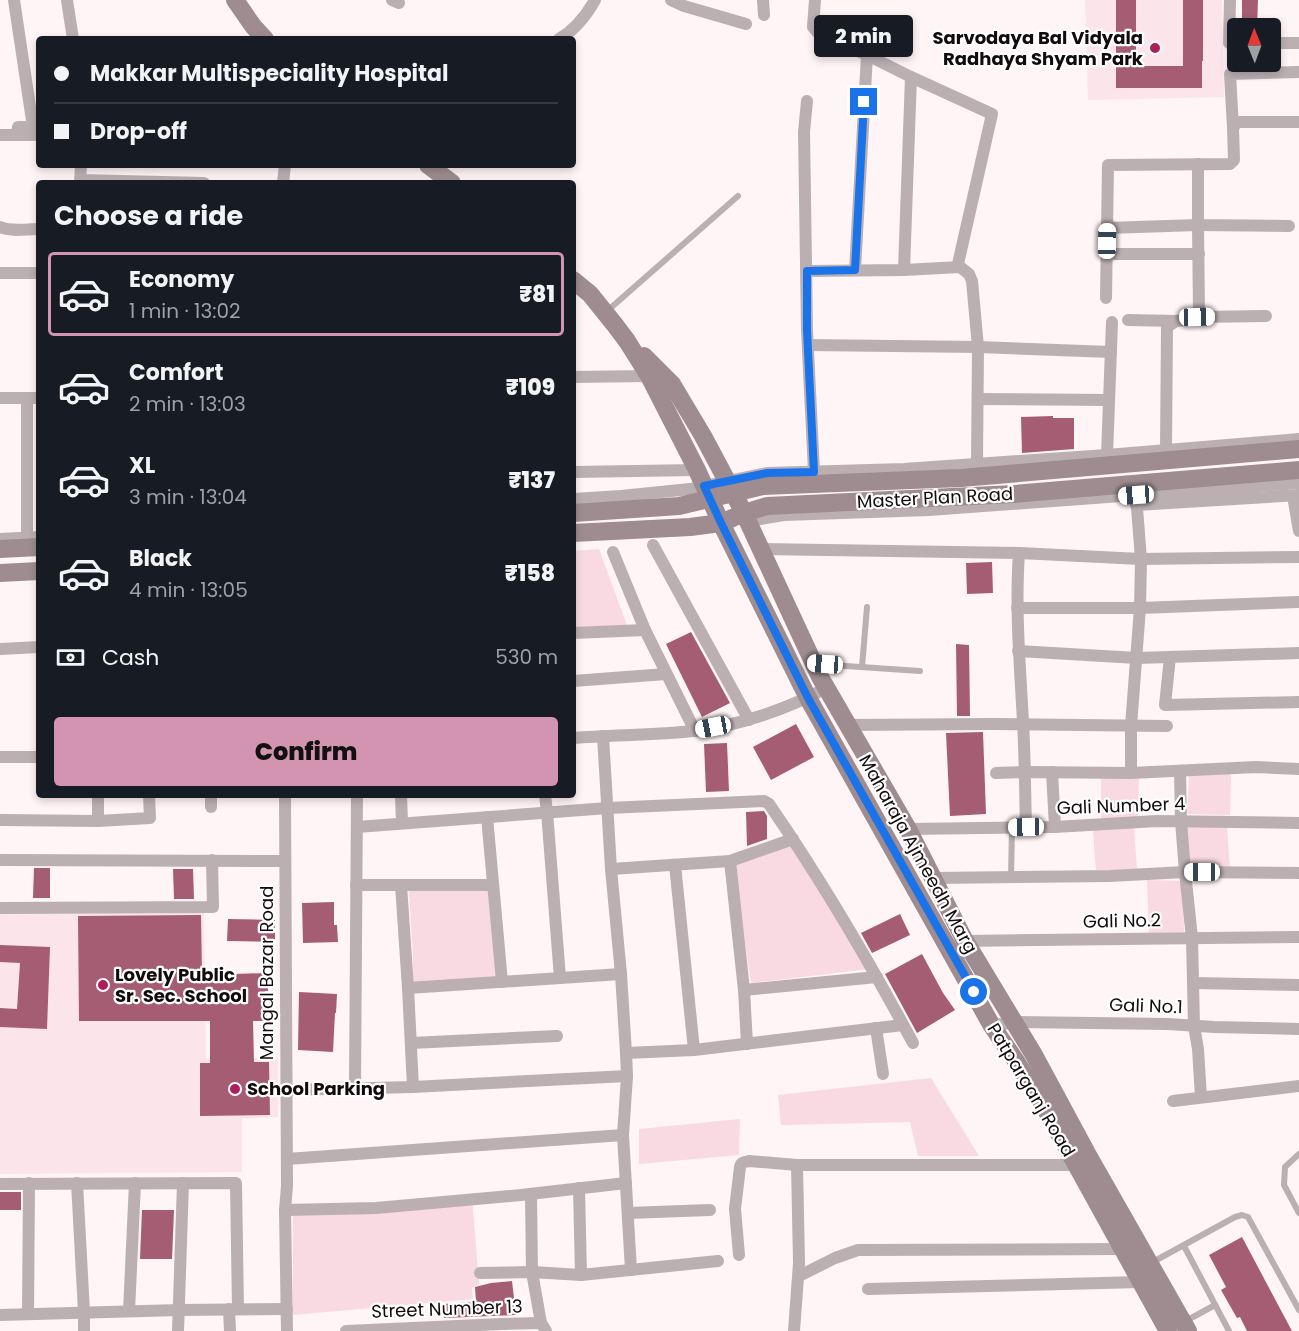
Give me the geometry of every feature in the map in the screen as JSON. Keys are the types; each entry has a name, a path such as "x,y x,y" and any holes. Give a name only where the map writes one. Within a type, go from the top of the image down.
{"main road":[{"path":"235,0 253,27 262,36"},
{"path":"434,168 448,180"},
{"name":"Patparganj Road","path":"576,282 590,294 627,340 649,376 808,698 993,1026 1035,1091 1141,1282 1180,1328"},
{"name":"Patparganj Road","path":"627,340 672,384 731,487"},
{"name":"Master Plan Road","path":"576,513 680,506 703,485 731,487 961,478 1299,449"},
{"name":"Master Plan Road","path":"576,533 690,527 721,523 746,517 767,506 1014,494 1299,470"},
{"name":"Maharaja Ajmeedh Marg","path":"731,487 826,688 908,829 965,941 1040,1065 1150,1264 1180,1328"},
{"path":"0,549 35,540"},
{"path":"0,573 36,571"}],"street":[{"path":"14,0 33,127 18,127 17,135"},
{"path":"67,0 73,36"},
{"path":"563,36 588,13 595,0"},
{"path":"671,0 746,24"},
{"path":"763,0 764,15"},
{"path":"815,0 813,27 819,34 993,114 958,264 969,274 972,281 978,347 977,464"},
{"path":"1229,18 1230,0"},
{"path":"1281,43 1299,43"},
{"path":"855,270 867,55"},
{"path":"1107,298 1108,165 1232,163 1235,151 1230,74 1299,72"},
{"path":"904,270 911,77"},
{"path":"807,101 804,132 808,345 814,472"},
{"path":"1233,128 1237,122 1241,121 1299,122"},
{"path":"0,135 36,135"},
{"path":"1197,317 1200,311 1198,164"},
{"path":"1107,228 1198,225 1289,226"},
{"path":"0,227 10,230 36,229"},
{"path":"1107,254 1199,254"},
{"path":"807,271 960,267"},
{"path":"0,273 36,273"},
{"path":"1128,320 1176,321 1197,317 1266,316"},
{"path":"1166,449 1167,327 1176,321"},
{"path":"1107,454 1112,322"},
{"path":"808,345 978,347 1111,352"},
{"path":"576,377 649,376"},
{"path":"0,398 33,398 35,540 0,539"},
{"path":"978,399 1109,400"},
{"path":"731,487 767,473 904,469 1299,439"},
{"path":"576,472 703,485"},
{"path":"1136,500 1299,483"},
{"path":"576,499 644,494 690,489 703,485"},
{"path":"746,517 1296,495 1299,531"},
{"path":"1131,773 1131,726 1142,559 1136,500"},
{"path":"653,545 749,720"},
{"path":"761,549 1019,553 1142,559 1299,557"},
{"path":"613,552 645,630 695,731"},
{"path":"1019,553 1018,651 1026,827"},
{"path":"1017,608 1140,608 1299,602"},
{"path":"576,633 645,630"},
{"path":"0,649 36,647"},
{"path":"1018,651 1137,658 1299,653"},
{"path":"1170,657 1165,705 1299,702"},
{"path":"576,681 666,674"},
{"path":"576,738 695,731 749,720 808,698 826,688"},
{"path":"848,725 1167,726"},
{"path":"603,736 626,1053 627,1076 623,1134 631,1270"},
{"path":"0,758 36,758"},
{"path":"996,773 1299,769"},
{"path":"1180,771 1181,821 1192,938 1194,1026 1201,1098"},
{"path":"1052,772 1055,827"},
{"path":"98,798 98,821"},
{"path":"0,820 98,821 150,818 149,798"},
{"name":"Mangal Bazar Road","path":"285,798 287,1331"},
{"path":"355,1088 357,798"},
{"path":"401,798 402,823"},
{"path":"545,798 560,978"},
{"path":"357,827 608,808 764,801 769,804 793,839 877,977 913,1043"},
{"path":"487,817 502,982"},
{"name":"Gali Number 4","path":"908,829 1055,827 1157,821 1299,823"},
{"path":"611,869 730,861 793,839"},
{"path":"0,860 284,861"},
{"path":"0,908 213,907 212,860"},
{"path":"730,861 744,990 747,1044"},
{"path":"675,865 694,1050"},
{"path":"933,878 1110,876 1185,872 1299,873"},
{"path":"356,885 493,885"},
{"path":"401,885 413,1087"},
{"name":"Gali No.2","path":"945,941 1299,937"},
{"path":"408,988 621,974"},
{"path":"744,990 877,977"},
{"path":"1193,982 1299,986"},
{"name":"Gali No.1","path":"993,1026 1014,1022 1299,1029"},
{"path":"626,1053 694,1050 903,1025"},
{"path":"876,1028 883,1074"},
{"path":"411,1043 557,1036"},
{"path":"286,1090 413,1087 627,1076"},
{"path":"1173,1101 1299,1086"},
{"path":"287,1159 623,1134"},
{"path":"739,1255 735,1209 741,1164 749,1161 797,1165 1076,1164"},
{"path":"794,1331 799,1276 797,1165"},
{"path":"77,1183 84,1331"},
{"path":"129,1311 135,1183"},
{"path":"178,1331 183,1183"},
{"path":"0,1184 236,1183 234,1309 230,1331"},
{"path":"285,1210 376,1208 626,1183"},
{"path":"28,1314 29,1184"},
{"path":"579,1188 581,1275"},
{"path":"531,1194 532,1272 543,1327"},
{"path":"628,1213 710,1210"},
{"path":"799,1276 835,1258 858,1250 1122,1249"},
{"path":"480,1273 532,1272 581,1275 718,1261"},
{"path":"868,1289 1141,1282"},
{"path":"0,1315 287,1309"},
{"name":"Street Number 13","path":"346,1331 502,1324 543,1327"}],"lane":[{"path":"605,312 738,196"},
{"path":"862,667 867,607"},
{"path":"813,663 920,671"},
{"path":"1011,877 1012,828"},
{"path":"1299,1154 1285,1167 1284,1185 1299,1213"},
{"path":"1150,1264 1242,1215 1248,1217 1299,1310"},
{"path":"1184,1246 1229,1331"},
{"path":"1180,1328 1215,1305"}],"shaded area":[{"name":"Sarvodaya Bal Vidyala Radhaya Shyam Park","path":"1085,0 1222,0 1224,97 1088,100"},
{"path":"599,549 627,625 576,629 576,551"},
{"path":"1231,773 1230,815 1187,814 1189,775"},
{"path":"1101,778 1139,778 1138,817 1101,820"},
{"path":"1187,824 1227,827 1230,868 1187,868"},
{"path":"1134,828 1137,869 1096,871 1093,830"},
{"path":"798,842 869,969 751,983 733,863"},
{"path":"1147,880 1183,881 1184,932 1149,933"},
{"path":"409,891 488,891 496,978 413,984"},
{"name":"Lovely Public Sr. Sec. School","path":"204,910 206,1059 278,1058 278,1117 242,1119 242,1172 0,1174 0,911"},
{"path":"931,1078 979,1156 918,1156 910,1122 781,1125 778,1095"},
{"path":"740,1119 739,1155 639,1164 639,1129"},
{"path":"472,1197 479,1284 472,1288 473,1299 293,1315 293,1207"}],"building":[{"path":"1116,0 1136,0 1136,66 1183,66 1183,0 1203,0 1202,88 1116,88"},
{"path":"1242,0 1258,0 1257,18 1242,18"},
{"path":"1053,416 1053,418 1074,418 1074,449 1022,453 1021,417"},
{"path":"992,562 993,593 967,594 966,563"},
{"path":"691,632 730,703 702,717 666,644"},
{"path":"956,644 969,645 970,716 957,716"},
{"path":"796,724 814,757 771,780 753,747"},
{"path":"983,732 986,814 950,816 946,733"},
{"path":"727,743 729,791 706,792 704,744"},
{"path":"764,811 767,816 767,839 747,846 746,812"},
{"path":"34,868 50,868 50,898 33,898"},
{"path":"173,869 193,869 194,899 174,899"},
{"path":"334,902 334,925 337,925 338,942 303,943 302,903"},
{"path":"900,914 910,935 872,953 861,933"},
{"path":"201,915 202,975 267,973 268,991 265,991 267,1021 253,1021 254,1062 269,1062 270,1115 200,1116 200,1063 210,1063 210,1021 79,1021 78,916"},
{"path":"228,919 275,920 275,942 227,941"},
{"path":"0,945 50,947 47,1029 0,1027 0,1008 17,1009 20,963 0,962"},
{"path":"922,954 955,1010 917,1033 885,974"},
{"path":"299,992 337,994 333,1052 298,1050"},
{"path":"0,1192 21,1192 21,1210 0,1210"},
{"path":"142,1210 174,1210 172,1259 140,1259"},
{"path":"1242,1237 1292,1331 1247,1331 1221,1290 1226,1287 1209,1255"},
{"path":"512,1281 516,1315 444,1318 443,1304 476,1302 475,1287"}],"place":[{"name":"Sarvodaya Bal Vidyala Radhaya Shyam Park","path":"1155,48"},
{"name":"Lovely Public Sr. Sec. School","path":"103,985"},
{"name":"School Parking","path":"235,1089"}],"route":[{"path":"864,102 855,270 807,271 807,330 814,472 767,473 704,486 808,698 974,992"}]}
